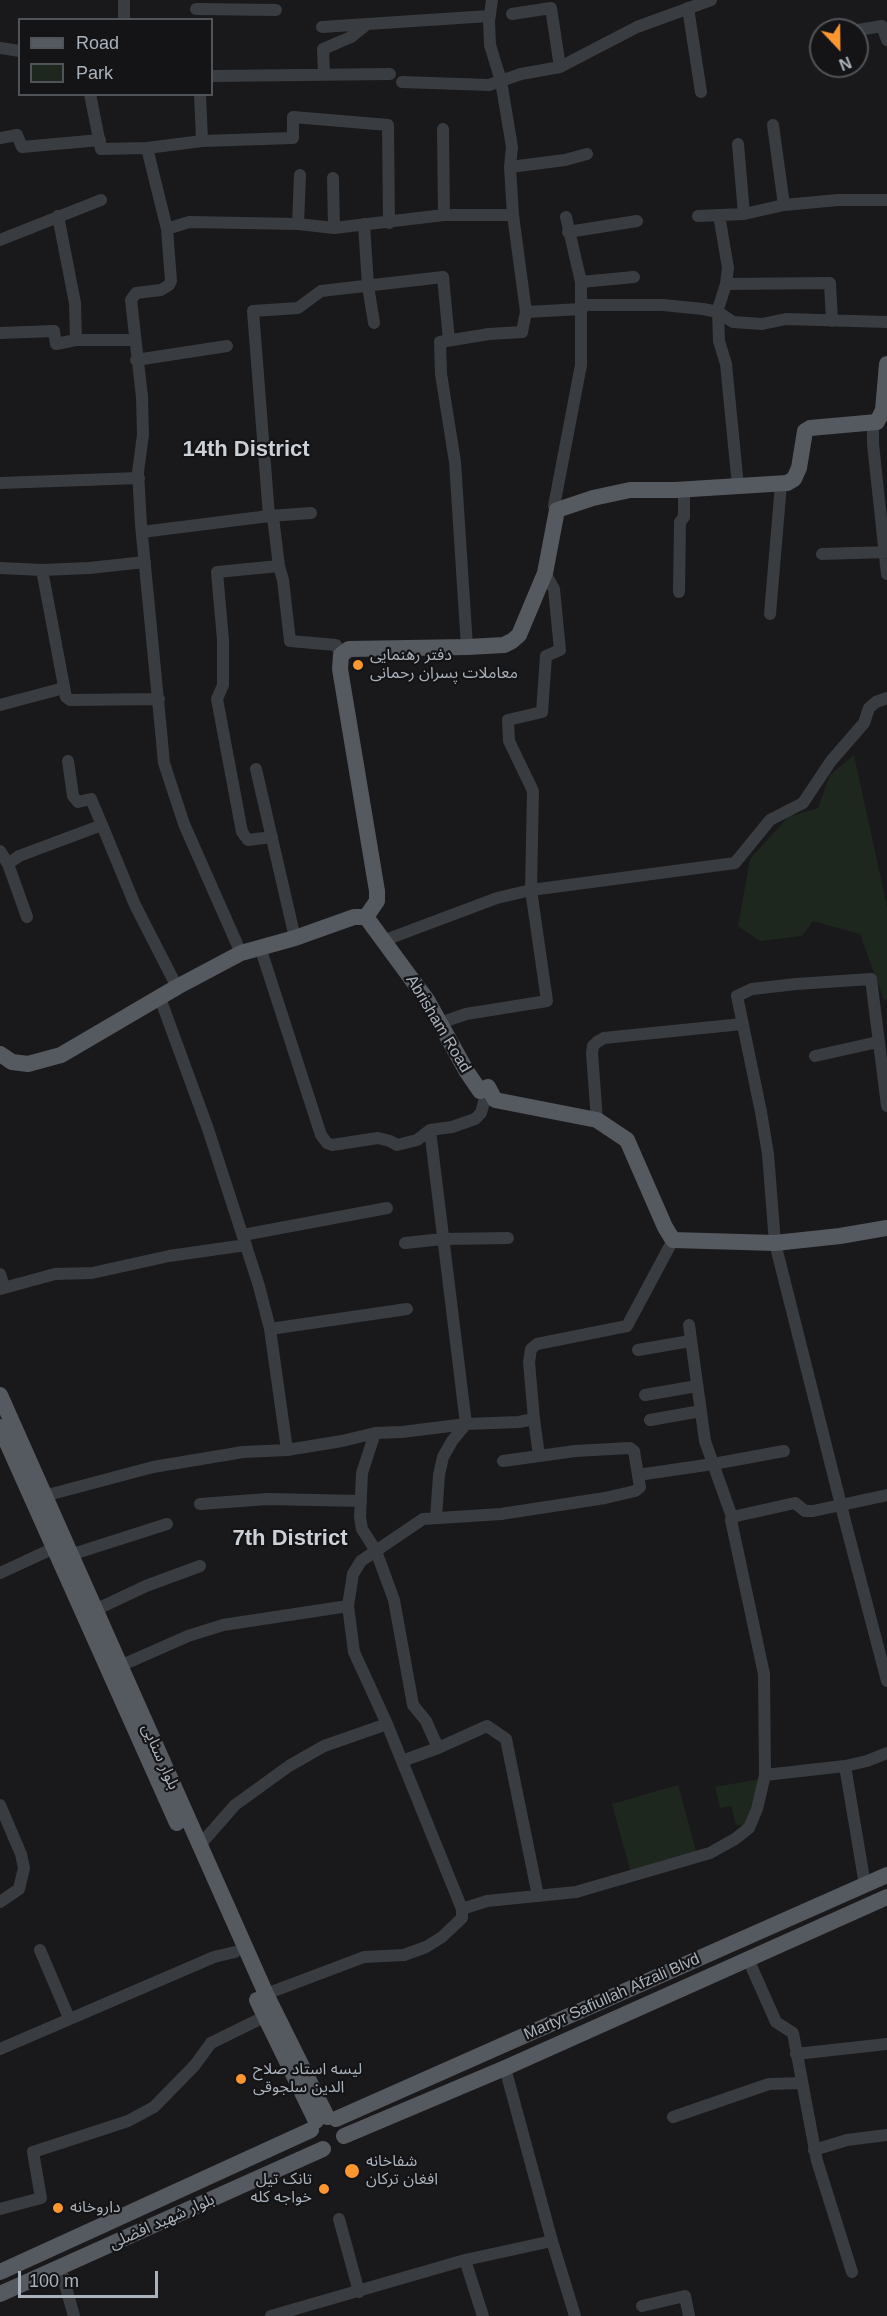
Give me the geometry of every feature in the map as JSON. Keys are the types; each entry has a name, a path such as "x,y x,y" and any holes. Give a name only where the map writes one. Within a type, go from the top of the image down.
{"main road":[{"path":"0,1054 12,1062 28,1064 61,1055 177,987 242,953 295,938 354,917 366,917 377,901 377,891 339,669 341,655 349,649 504,645 519,635 545,573 557,510 593,498 630,490 781,484 794,479 799,468 805,431 810,428 879,423 883,410 887,364"},
{"name":"Abrisham Road","path":"366,917 427,1000 466,1072 480,1091 488,1087 495,1100 597,1120 627,1140 665,1227 673,1240"},
{"path":"673,1240 775,1243 887,1228"},
{"name":"بلوار سنایی","path":"0,1395 323,2122"},
{"name":"بلوار سنایی","path":"0,1427 264,2017 323,2122"},
{"name":"Martyr Safiullah Afzali Blvd","path":"323,2122 887,1875"},
{"name":"Martyr Safiullah Afzali Blvd","path":"344,2136 505,2068 887,1897"},
{"path":"807,1911 814,1929"},
{"path":"323,2149 315,2144 323,2122 343,2126 344,2136"},
{"name":"بلوار شهید افضلی","path":"0,2272 323,2122"},
{"name":"بلوار شهید افضلی","path":"0,2294 323,2149 337,2147 344,2136"}],"street":[{"path":"124,0 124,18"},
{"path":"467,647 455,462 441,374 440,342 522,332 526,312 513,215 510,167 512,147 501,81 490,45 489,16 492,0"},
{"path":"402,82 489,85 521,74 560,67 637,27 711,0"},
{"path":"512,14 551,8 560,67"},
{"path":"688,8 701,92"},
{"path":"196,10 276,10"},
{"path":"321,27 489,16"},
{"path":"324,73 323,49 351,37 367,24"},
{"path":"869,28 882,26 887,40"},
{"path":"0,48 18,51"},
{"path":"213,76 287,76 324,73 390,75"},
{"path":"90,96 101,149 147,148 202,141 293,138 292,117 388,125 389,223"},
{"path":"200,96 202,141"},
{"path":"773,125 784,205"},
{"path":"443,129 444,215"},
{"path":"0,138 18,136 22,147 100,140"},
{"path":"738,144 744,213"},
{"path":"147,148 167,230 171,281 161,290 136,293 131,300 142,398 143,435 139,478 142,532 164,763 184,824 242,953"},
{"path":"510,167 587,154"},
{"path":"298,224 300,176"},
{"path":"333,178 334,228"},
{"path":"698,216 744,213 784,205 838,200 887,200"},
{"path":"0,240 101,201"},
{"path":"167,230 189,222 298,224 334,228 444,215 513,215"},
{"path":"718,215 728,268 718,312 719,341 726,364 738,486"},
{"path":"58,216 75,303 76,340"},
{"path":"557,510 554,506 582,365 581,282 566,217"},
{"path":"568,232 636,221"},
{"path":"364,224 368,286 374,323"},
{"path":"341,655 336,645 290,641 284,580 279,566 271,517 253,311 298,308 321,291 443,277 449,340"},
{"path":"581,282 634,277"},
{"path":"726,284 830,283 832,321"},
{"path":"526,312 581,309 586,305 619,303 663,305 718,312 733,322 762,324 786,319 887,322"},
{"path":"0,333 54,331 56,344 76,340 135,340"},
{"path":"136,360 226,346"},
{"path":"879,423 873,444 887,574"},
{"path":"0,483 139,478"},
{"path":"770,614 781,484"},
{"path":"679,591 684,489"},
{"path":"142,532 311,513"},
{"path":"822,554 886,552"},
{"path":"0,568 42,570 145,562"},
{"path":"272,837 248,840 242,832 217,699 223,685 223,640 217,572 279,566"},
{"path":"42,570 66,697 70,700 159,699"},
{"path":"440,1023 466,1014 547,1001 531,890 533,791 508,741 508,720 542,712 546,656 560,650 554,589 545,573"},
{"path":"0,705 64,688"},
{"path":"385,940 497,898 531,890 735,862 770,820 803,804 831,761 864,723 869,708 876,702 887,698"},
{"path":"68,762 73,796 78,802 91,799 135,905 177,987"},
{"path":"256,769 295,938"},
{"path":"27,917 2,857 18,856 102,825"},
{"path":"260,947 321,1135 327,1143 332,1145 378,1138 397,1145 417,1140 430,1130 452,1127 475,1119 481,1113 488,1087"},
{"path":"887,1106 872,981 868,978 796,984 752,989 738,994 737,1000 768,1154 775,1243 887,1681"},
{"path":"160,998 208,1129 245,1240 270,1329 287,1450"},
{"path":"597,1120 592,1053 593,1046 597,1042 604,1038 742,1024"},
{"path":"815,1056 878,1042"},
{"path":"430,1130 466,1424 452,1440 443,1457 436,1518"},
{"path":"0,1274 2,1288 55,1274 92,1273 387,1208"},
{"path":"405,1243 444,1239 508,1238"},
{"path":"539,1456 529,1362 531,1349 537,1344 627,1326 673,1240"},
{"path":"270,1329 406,1309"},
{"path":"462,1909 487,1900 576,1892 710,1853 735,1839 748,1828 757,1809 765,1775 764,1674 732,1517 705,1441 689,1325"},
{"path":"639,1350 690,1341"},
{"path":"645,1395 697,1386"},
{"path":"650,1420 701,1411"},
{"path":"44,1496 153,1467 243,1452 287,1450 375,1433 534,1419"},
{"path":"375,1433 363,1473 362,1529 375,1551 394,1600 413,1705 426,1721 438,1748"},
{"path":"266,1994 364,1957 404,1955 426,1947 442,1937 462,1918 462,1909 387,1724 354,1652 348,1606 353,1574 361,1561 423,1519 501,1514 605,1498 639,1489 634,1451 630,1448 503,1461"},
{"path":"638,1475 784,1451"},
{"path":"732,1517 795,1503 805,1510 813,1511 887,1495"},
{"path":"200,1504 268,1499 361,1501"},
{"path":"70,1555 167,1524"},
{"path":"0,1573 54,1548"},
{"path":"95,1610 146,1586 200,1566"},
{"path":"120,1666 188,1636 224,1625 348,1606"},
{"path":"199,1846 235,1804 289,1766 324,1746 387,1724"},
{"path":"402,1761 487,1726 506,1739 538,1896"},
{"path":"765,1775 845,1766 887,1753"},
{"path":"845,1766 865,1885"},
{"path":"0,1805 21,1854 24,1868 19,1889 0,1902"},
{"path":"40,1950 69,2018"},
{"path":"0,2049 214,1958 235,1952"},
{"path":"748,1959 776,2022 793,2033 814,2150 852,2272"},
{"path":"0,2209 41,2198 33,2152 128,2121 154,2107 195,2065 211,2043 264,2017"},
{"path":"796,2054 887,2044"},
{"path":"505,2068 574,2316"},
{"path":"673,2117 769,2084 802,2084"},
{"path":"814,2150 847,2140 887,2135"},
{"path":"339,2219 359,2292"},
{"path":"271,2316 465,2260 552,2241"},
{"path":"465,2260 483,2316"},
{"path":"60,2267 74,2316"},
{"path":"642,2306 685,2296 689,2316"}],"green space":[{"path":"854,755 887,907 887,999 884,1000 860,934 813,921 802,936 760,941 738,926 750,859 788,817 818,808 830,775"},
{"path":"760,1779 745,1826 736,1825 731,1806 720,1808 715,1787"},
{"path":"678,1785 697,1855 631,1873 612,1804"}],"place":[{"name":"دفتر رهنمایی معاملات پسران رحمانی","path":"358,665"},
{"name":"لیسه استاد صلاح الدین سلجوقی","path":"241,2079"},
{"name":"شفاخانه افغان ترکان","path":"352,2171"},
{"name":"تانک تیل خواجه کله","path":"324,2189"},
{"name":"داروخانه","path":"58,2208"}],"district":[{"name":"14th District","path":"246,450"},
{"name":"7th District","path":"290,1539"}]}
